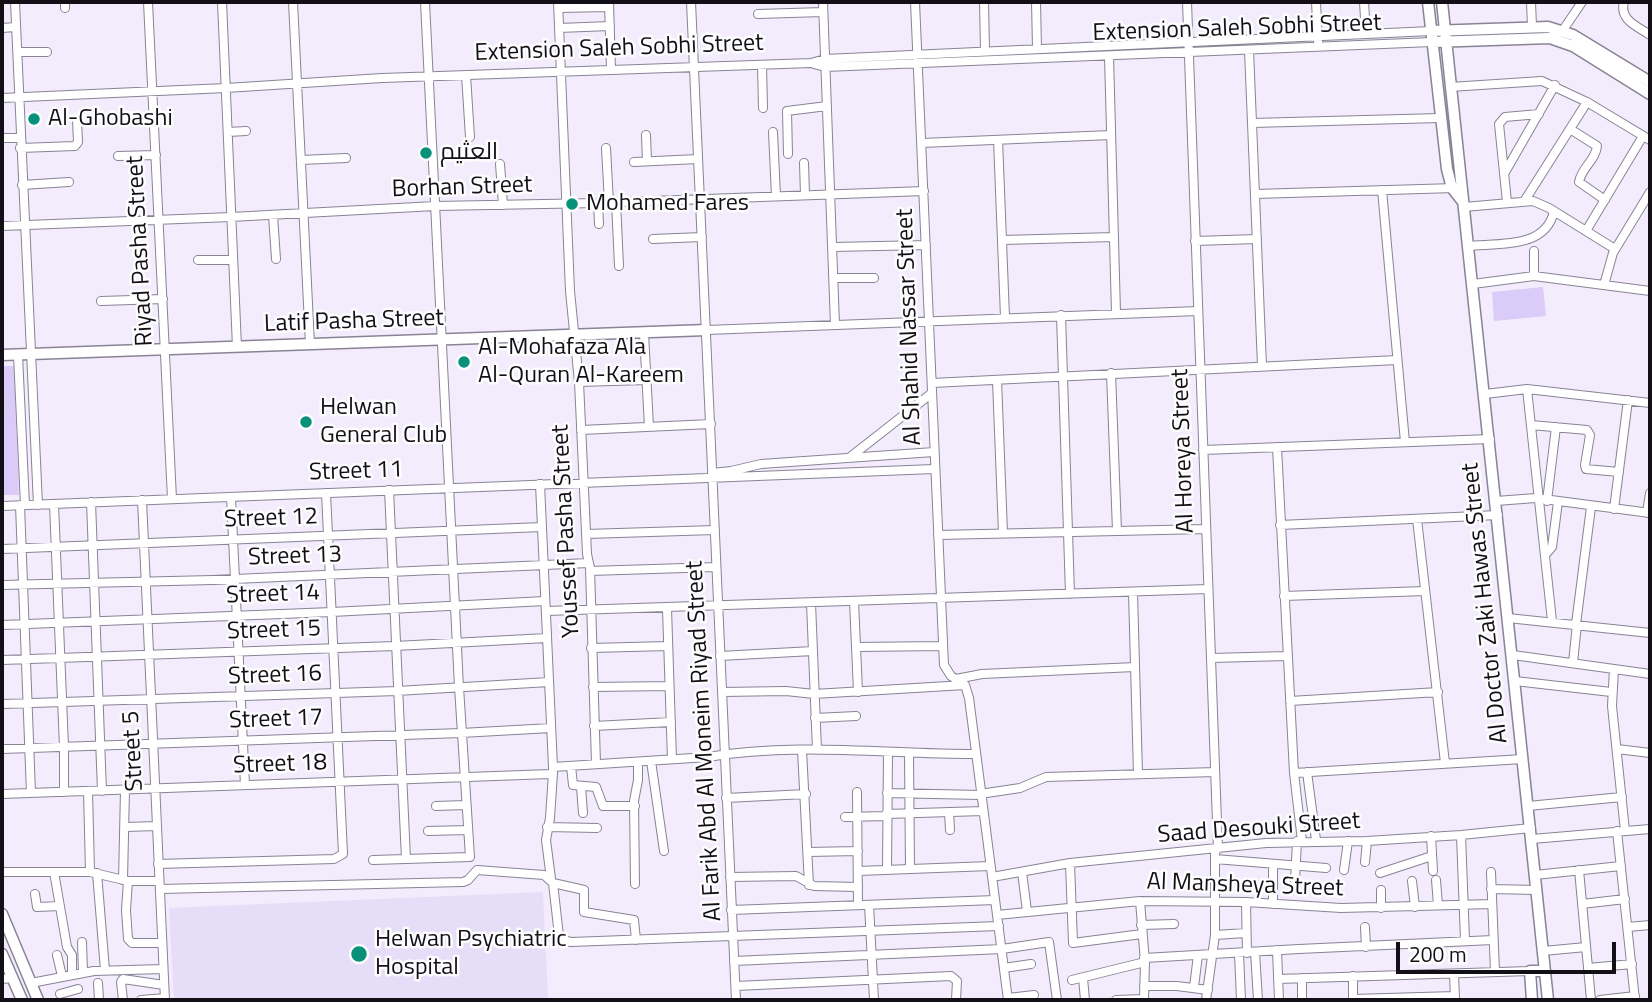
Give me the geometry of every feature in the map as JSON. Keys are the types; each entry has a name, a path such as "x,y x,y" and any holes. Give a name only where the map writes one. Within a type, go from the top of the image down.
{"street":[{"path":"15,2 38,505"},
{"name":"Riyad Pasha Street","path":"148,2 172,499"},
{"path":"222,2 237,347"},
{"path":"293,2 310,344"},
{"path":"373,860 470,857 454,605 425,2"},
{"name":"Al Farik Abd Al Moneim Riyad Street","path":"691,2 736,1000"},
{"path":"823,2 835,325"},
{"name":"Al Shahid Nassar Street","path":"915,2 944,665 946,671 956,679"},
{"path":"984,2 985,50"},
{"path":"1036,2 1037,48"},
{"name":"Al Horeya Street","path":"1187,2 1217,849 1215,935 1206,1000"},
{"path":"1316,2 1319,48"},
{"path":"1364,2 1366,34"},
{"path":"1428,2 1447,169 1464,204 1525,200 1542,204 1615,248"},
{"path":"1442,2 1457,188"},
{"path":"1531,2 1532,26"},
{"path":"1563,30 1582,2"},
{"path":"1624,2 1622,11 1625,18 1650,35"},
{"path":"559,5 609,4 611,70"},
{"name":"Youssef Pasha Street","path":"559,5 566,204 590,567 596,764"},
{"path":"758,14 781,18 823,12"},
{"path":"559,27 610,26"},
{"name":"Extension Saleh Sobhi Street","path":"2,98 561,71 1319,48 1532,26 1563,30 1650,82"},
{"path":"2,29 15,27"},
{"name":"Extension Saleh Sobhi Street","path":"918,59 985,50 1366,34 1431,36"},
{"name":"Extension Saleh Sobhi Street","path":"1445,35 1550,38 1573,46 1650,94"},
{"path":"1249,50 1262,366"},
{"path":"18,52 47,52"},
{"path":"1109,56 1116,313"},
{"path":"762,65 763,108"},
{"path":"466,75 470,138"},
{"path":"1450,87 1535,80 1555,85 1647,138 1586,231"},
{"path":"1504,174 1555,85"},
{"path":"1525,200 1587,103"},
{"path":"788,154 787,111 827,106"},
{"path":"1507,202 1499,129 1502,120 1510,116 1539,114"},
{"path":"1252,123 1440,118"},
{"path":"20,148 75,146 78,142 77,120"},
{"path":"1570,129 1597,146 1579,182 1605,200"},
{"path":"228,132 246,131"},
{"path":"773,132 776,196"},
{"path":"646,135 647,161"},
{"path":"922,143 1111,135"},
{"path":"2,138 20,138"},
{"path":"998,139 1005,317"},
{"path":"606,148 619,265"},
{"path":"118,156 156,155"},
{"path":"301,160 346,159"},
{"path":"634,162 698,159"},
{"path":"804,163 805,195"},
{"path":"500,164 503,205"},
{"path":"22,185 69,182"},
{"path":"1255,194 1457,188"},
{"path":"1382,190 1405,442"},
{"name":"Borhan Street","path":"2,226 435,206 612,203 924,191"},
{"path":"1604,285 1608,264 1615,248 1646,208 1650,192"},
{"path":"598,203 599,224"},
{"name":"Al Doctor Zaki Hawas Street","path":"1464,204 1548,1000"},
{"path":"1468,246 1534,238 1548,227 1554,211"},
{"path":"273,215 276,258"},
{"path":"653,239 702,237"},
{"path":"1002,240 1114,237"},
{"path":"1195,242 1257,239"},
{"path":"833,247 926,245"},
{"path":"1534,251 1534,276"},
{"path":"198,260 233,260"},
{"path":"1473,284 1534,276 1650,291"},
{"path":"834,278 874,278"},
{"path":"101,301 163,299"},
{"path":"707,330 1198,311"},
{"path":"1061,315 1070,594"},
{"name":"Latif Pasha Street","path":"2,355 707,330"},
{"path":"644,333 649,427"},
{"path":"18,355 31,793"},
{"path":"849,458 932,388 997,380 1111,373 1398,360"},
{"path":"1111,373 1117,531"},
{"path":"579,382 646,380"},
{"path":"997,380 1003,533"},
{"path":"1485,394 1527,388 1650,403"},
{"path":"1527,388 1543,500 1552,621"},
{"path":"1614,509 1628,400"},
{"path":"582,429 711,424"},
{"path":"1531,425 1584,429 1589,432 1586,469 1619,472"},
{"path":"1543,500 1556,427"},
{"path":"1203,450 1490,439"},
{"path":"1277,447 1287,656 1300,841 1295,881"},
{"path":"713,476 753,464 934,452"},
{"path":"880,456 881,471"},
{"path":"713,476 934,469"},
{"name":"Street 11","path":"2,506 713,476"},
{"path":"540,484 553,770 546,840 559,936 570,942 999,926"},
{"path":"389,490 406,859"},
{"path":"159,864 341,857 343,850 326,493"},
{"path":"1496,501 1543,500 1649,513 1650,493"},
{"path":"232,497 245,785"},
{"name":"Street 5","path":"142,500 165,999"},
{"path":"91,502 102,791"},
{"path":"1546,554 1552,547 1558,502"},
{"path":"54,504 64,792"},
{"path":"1573,663 1591,507"},
{"path":"1280,525 1498,515"},
{"path":"1417,519 1445,763"},
{"name":"Street 12","path":"2,549 542,527"},
{"path":"938,535 1206,529"},
{"path":"586,534 715,530"},
{"name":"Street 13","path":"2,585 146,582 544,564 590,567 716,567"},
{"path":"546,611 1208,590"},
{"path":"1284,596 1425,591"},
{"path":"1133,592 1138,774"},
{"name":"Street 14","path":"2,625 545,601"},
{"path":"854,601 858,692"},
{"path":"811,603 817,750"},
{"path":"667,609 672,759"},
{"path":"1508,618 1650,633"},
{"name":"Street 15","path":"2,660 547,638"},
{"path":"591,648 668,646"},
{"path":"856,647 943,646"},
{"path":"720,656 813,651"},
{"path":"1513,655 1650,674"},
{"path":"1211,658 1287,656"},
{"path":"956,679 982,674 1135,667"},
{"path":"1600,1000 1635,998 1621,866 1622,797 1611,692 1614,669"},
{"path":"956,679 965,685 1008,999 1034,995"},
{"path":"1515,681 1611,692"},
{"name":"Street 16","path":"2,704 397,691 549,682"},
{"path":"593,688 669,685"},
{"path":"722,692 786,691 814,694 965,685"},
{"path":"1290,701 1438,692"},
{"path":"815,718 856,716"},
{"path":"594,726 671,722"},
{"name":"Street 17","path":"2,749 551,728"},
{"path":"1617,749 1650,753"},
{"path":"802,750 810,885"},
{"name":"Street 18","path":"2,794 464,777 724,753 817,750 975,754"},
{"path":"887,870 888,753"},
{"path":"909,754 910,869"},
{"path":"691,758 692,771"},
{"path":"1294,773 1523,759"},
{"path":"652,761 664,850"},
{"path":"635,884 638,762"},
{"path":"571,766 574,787 596,787 601,804 605,807 635,806"},
{"path":"887,793 981,795 1020,788 1046,777 1215,772"},
{"path":"1307,772 1316,840"},
{"path":"581,787 583,813"},
{"path":"125,790 128,940 135,943 162,943"},
{"path":"89,791 94,872 105,970"},
{"path":"857,792 858,905"},
{"path":"726,798 806,794"},
{"path":"1528,806 1622,797"},
{"path":"436,806 465,805"},
{"path":"845,817 983,811"},
{"path":"949,812 950,830"},
{"path":"125,827 157,825"},
{"path":"547,827 597,828"},
{"name":"Saad Desouki Street","path":"992,877 1070,863 1300,841 1367,841 1431,836 1650,829"},
{"path":"428,831 467,830"},
{"path":"1461,835 1465,940"},
{"path":"1431,836 1438,905"},
{"path":"1344,870 1348,841"},
{"path":"1364,862 1367,841"},
{"path":"808,852 858,851"},
{"path":"1380,873 1432,856"},
{"path":"1215,859 1326,868"},
{"path":"1070,863 1073,944 1174,924"},
{"path":"1273,864 1273,904"},
{"path":"858,871 990,866"},
{"path":"1535,875 1621,866"},
{"path":"2,872 94,872 159,885 463,882 468,880 475,870 525,872 544,875 552,881 584,890 584,912 634,920 636,940"},
{"path":"1579,870 1591,1000"},
{"path":"54,872 67,947 72,955 66,975"},
{"path":"1022,872 1027,911"},
{"path":"1491,872 1494,972"},
{"path":"730,877 796,876 818,887 858,887"},
{"path":"1412,881 1415,906"},
{"path":"1381,890 1381,908"},
{"path":"1491,890 1537,890"},
{"path":"35,894 37,907 60,906"},
{"path":"731,910 995,900"},
{"path":"1582,904 1625,900"},
{"path":"1116,1000 1144,1000 1140,901"},
{"name":"Al Mansheya Street","path":"997,915 1140,901 1246,902 1326,908 1492,904"},
{"path":"1241,1000 1247,953 1246,902"},
{"path":"869,905 874,1000"},
{"path":"2,914 38,1000"},
{"path":"1628,927 1650,925"},
{"path":"1365,927 1366,947"},
{"path":"1215,935 1246,933"},
{"path":"1072,979 1144,960 1277,950 1493,940"},
{"path":"82,942 83,972"},
{"path":"734,961 1002,949 1049,942 1057,1000"},
{"path":"1543,951 1586,947"},
{"path":"1277,950 1279,1000"},
{"path":"1247,953 1258,1000"},
{"path":"2,954 7,978 22,1000"},
{"path":"57,955 74,990 60,994"},
{"path":"1194,987 1198,955"},
{"path":"1004,968 1031,964"},
{"path":"1588,968 1632,964"},
{"path":"31,984 83,972 163,969"},
{"path":"1530,971 1532,1000"},
{"path":"1278,979 1545,971"},
{"path":"1353,976 1353,1000 1423,999 1455,998 1454,974"},
{"path":"736,986 953,977 957,981 956,1000"},
{"path":"1083,978 1085,1000"},
{"path":"1302,978 1302,1000"},
{"path":"122,1000 123,979 164,985"},
{"path":"98,983 99,1000"},
{"path":"1144,986 1194,987 1208,990"},
{"path":"141,1000 165,999"}],"shaded area":[{"path":"1543,287 1546,316 1494,321 1492,292"},
{"path":"2,366 14,366 19,495 2,495"},
{"name":"Helwan Psychiatric Hospital","path":"543,892 548,1000 174,1000 169,908"}],"place":[{"name":"Al-Ghobashi","path":"34,119"},
{"name":"العثيم","path":"426,153"},
{"name":"Mohamed Fares","path":"572,204"},
{"name":"Al-Mohafaza Ala Al-Quran Al-Kareem","path":"464,362"},
{"name":"Helwan General Club","path":"306,422"},
{"name":"Helwan Psychiatric Hospital","path":"359,954"}]}
